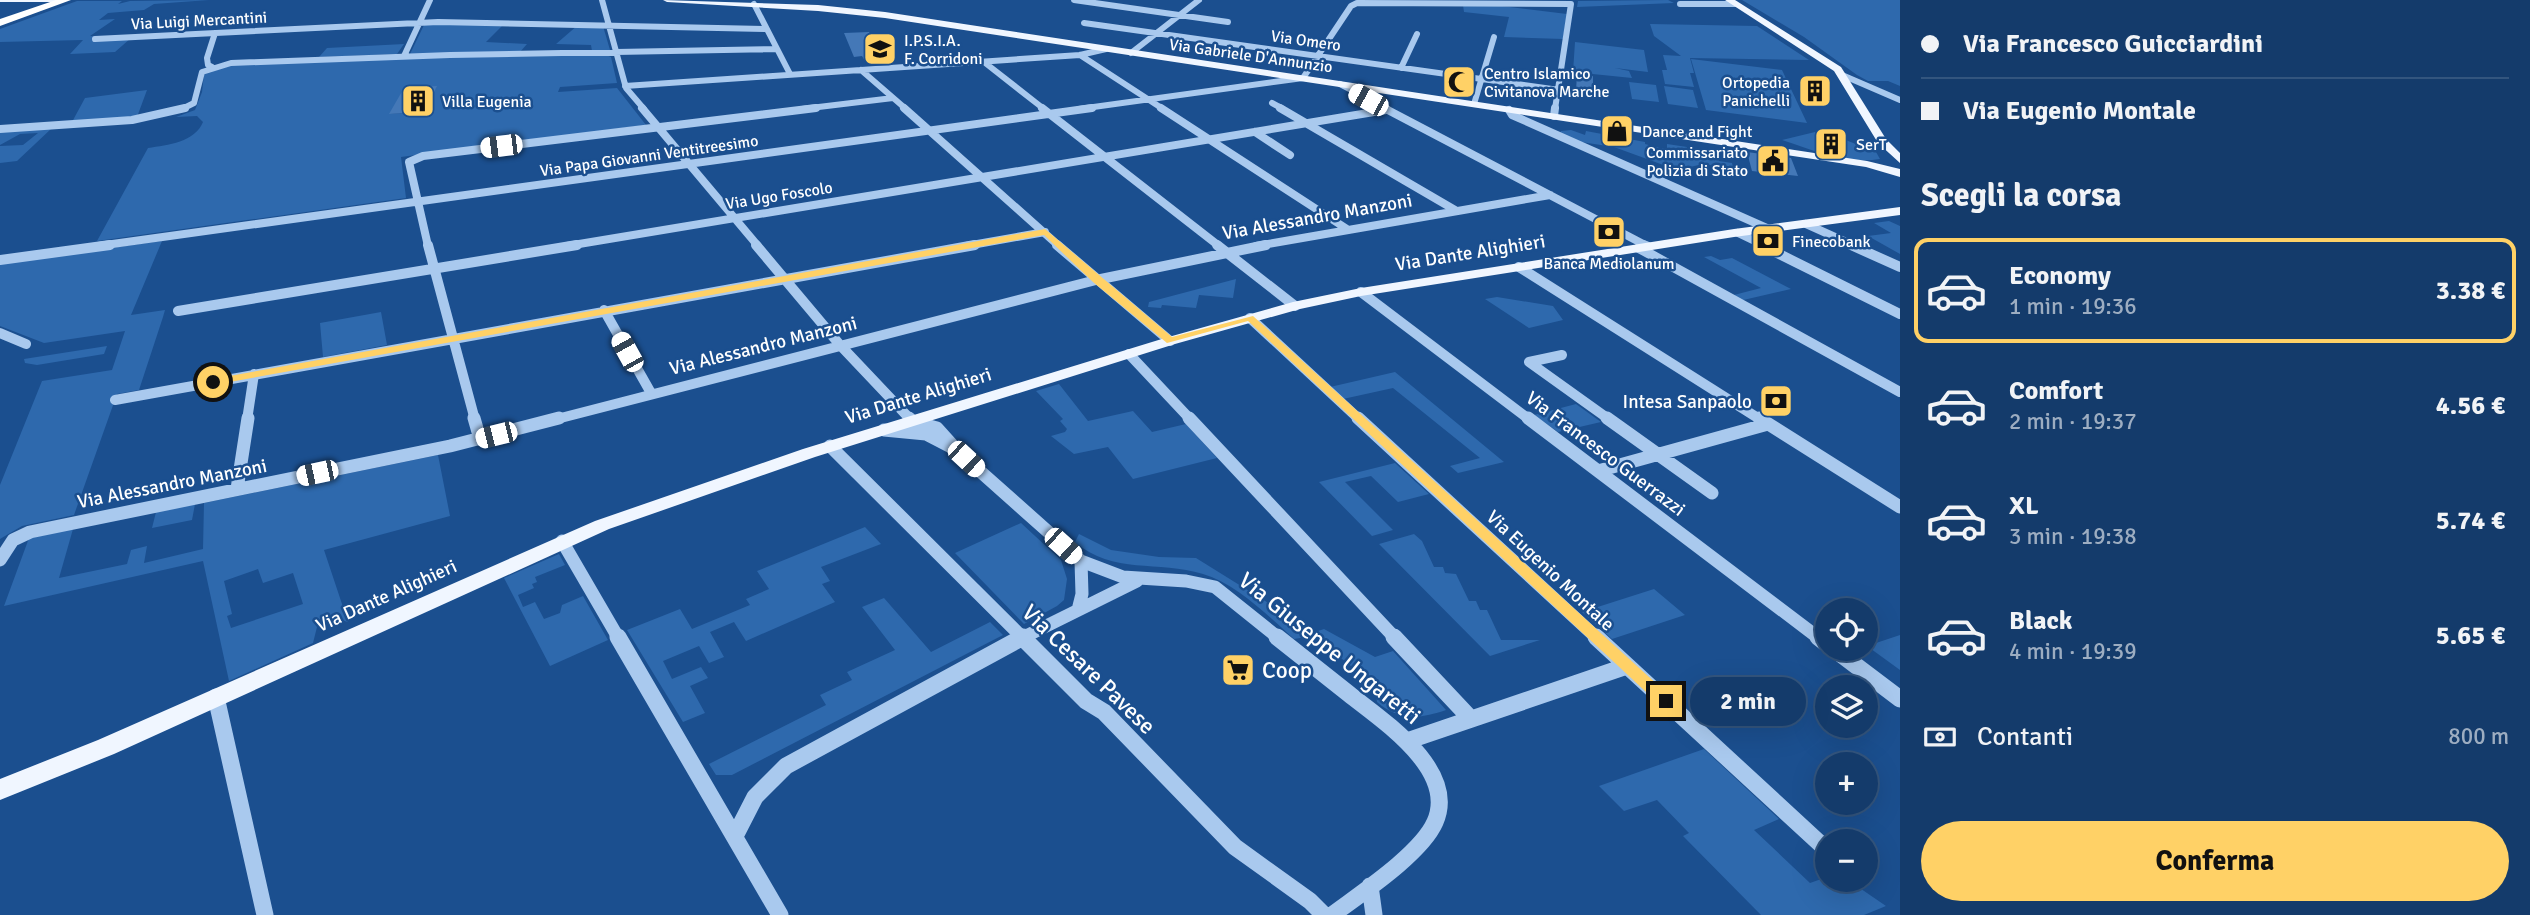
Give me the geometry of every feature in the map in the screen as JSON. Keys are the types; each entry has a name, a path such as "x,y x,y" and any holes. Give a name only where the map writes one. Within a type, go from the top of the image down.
{"highway":[{"path":"0,17 48,0"},
{"path":"0,23 66,0"}],"main road":[{"path":"0,0 59,0"},
{"name":"Via Gabriele D'Annunzio","path":"667,0 858,11 1829,158 1867,164 1900,175"},
{"path":"1732,2 1811,50 1842,75 1895,156 1887,163 1867,164"},
{"name":"Via Gabriele D'Annunzio","path":"1829,158 1900,175"},
{"name":"Via Dante Alighieri","path":"0,790 106,747 562,541 679,497 830,446 1170,341 1295,306 1361,292 1738,233 1900,211"}],"street":[{"path":"404,56 430,0"},
{"path":"602,0 625,86 1080,55 1106,49"},
{"path":"1074,0 1227,22"},
{"path":"1131,53 1199,0"},
{"path":"1680,4 1732,2"},
{"path":"1303,78 1351,6 1357,3 1570,4 1554,116"},
{"path":"754,4 790,75"},
{"path":"1103,11 1113,5"},
{"name":"Via Omero","path":"1093,16 1084,22 1559,90"},
{"name":"Via Luigi Mercantini","path":"95,39 420,23 609,24 766,29"},
{"path":"212,66 208,65 207,58 215,33"},
{"path":"1401,68 1418,34"},
{"path":"1474,104 1494,37"},
{"path":"0,129 146,118 176,113 194,103 200,74 212,66 240,62 777,49"},
{"path":"1080,55 1347,229"},
{"path":"984,62 1295,306"},
{"path":"861,70 1096,280 1170,341"},
{"path":"1842,75 1900,100"},
{"name":"Via Papa Giovanni Ventitreesimo","path":"0,260 1303,78"},
{"name":"Via Giuseppe Ungaretti","path":"625,86 687,164 841,345 926,434 955,449 1081,561 1105,573 1140,580 1175,578 1215,587 1408,741 1433,777 1439,794 1440,812 1433,831 1424,842 1332,915"},
{"path":"1347,87 1550,195 1900,392"},
{"path":"480,439 416,202 408,164 412,159 893,98"},
{"path":"1272,103 1455,210"},
{"name":"Via Ugo Foscolo","path":"178,311 1386,110"},
{"path":"1509,110 1512,115 1769,229"},
{"path":"1255,132 1290,155"},
{"name":"Via Alessandro Manzoni","path":"0,560 13,540 30,531 480,439 1096,280 1228,251 1550,195"},
{"path":"1806,224 1900,267"},
{"path":"115,400 783,277 1045,232"},
{"path":"1738,233 1900,314"},
{"path":"1519,267 1900,507"},
{"name":"Via Francesco Guerrazzi","path":"1361,292 1815,635"},
{"path":"604,310 651,393"},
{"name":"Via Eugenio Montale","path":"1250,318 1815,839"},
{"path":"0,333 26,344"},
{"path":"1129,354 1471,719"},
{"path":"1562,355 1528,362 1712,493"},
{"path":"237,489 254,374"},
{"path":"911,421 928,423 946,432 951,409"},
{"path":"1598,471 1768,424"},
{"name":"Via Giuseppe Ungaretti","path":"883,430 926,434"},
{"name":"Via Giuseppe Ungaretti","path":"946,432 955,449"},
{"name":"Via Cesare Pavese","path":"830,446 1086,701 1104,712 1235,847 1310,901 1324,915"},
{"path":"562,541 780,915"},
{"path":"1079,610 1083,594 1081,561"},
{"path":"735,836 753,797 764,783 786,766 1023,637 1140,580"},
{"path":"1850,661 1900,699"},
{"path":"1408,741 1627,666"},
{"path":"216,697 265,915"},
{"path":"1370,886 1374,915"}],"shaded area":[{"path":"209,0 154,4 144,10 108,13 99,20 115,19 90,36 131,38 115,52 70,54 83,40 0,42 0,29 77,1 122,1 118,4 130,1"},
{"path":"1668,0 1674,3 1577,7 1578,1"},
{"path":"1742,0 1900,0 1900,86 1888,81 1868,81 1804,37"},
{"path":"1463,5 1493,5 1567,14 1563,39 1504,37 1509,17 1464,12"},
{"path":"505,23 486,42 527,44 520,52 410,54 424,25"},
{"path":"1650,24 1757,26 1809,60 1690,58 1694,87 1665,84 1662,70 1667,70 1663,55 1681,56 1654,36"},
{"path":"578,25 603,26 610,50 592,51 591,45 556,44"},
{"path":"1575,42 1644,50 1648,72 1615,68 1629,71 1632,78 1573,72"},
{"path":"404,44 397,54 319,57 327,48"},
{"path":"485,56 611,57 617,83 560,87 558,92 617,88 646,125 401,157 406,198 97,241 148,148 180,141 199,129 203,122 197,116 176,117 195,110 202,92 204,75 209,70 233,65","holes":["436,87 424,112 390,114 392,110"]},
{"path":"1691,59 1782,70 1807,123 1706,110"},
{"path":"1629,82 1656,85 1659,102 1632,99"},
{"path":"1664,86 1693,90 1698,108 1668,104"},
{"path":"147,90 137,117 72,122 85,98"},
{"path":"52,128 17,161 0,163 0,146 23,145 38,133 20,134 0,145 0,132"},
{"path":"1571,130 1585,135 1586,131 1645,142 1660,148 1667,148 1667,144 1687,147 1688,153 1681,152 1681,156 1695,158 1694,151 1718,155 1719,161 1732,163 1733,168 1703,164 1677,170 1614,147 1581,142 1560,133"},
{"path":"1815,132 1828,133 1876,152 1880,159 1843,158 1782,140"},
{"path":"1889,221 1900,226 1900,254 1868,236 1891,233 1874,223"},
{"path":"162,241 131,315 165,310 163,317 139,390 117,394 74,515 22,526 0,539 0,485 42,381 112,370 125,331 44,343 0,326 0,263"},
{"path":"1711,256 1720,260 1732,258 1791,289 1739,301 1730,296 1761,288 1704,257"},
{"path":"1236,279 1233,298 1199,295 1196,308 1162,305 1161,308 1148,307 1149,302"},
{"path":"1497,297 1553,306 1563,320 1529,328 1485,299"},
{"path":"381,312 387,345 323,357 320,323"},
{"path":"107,346 104,354 37,365 25,363 24,359"},
{"path":"1395,372 1504,462 1458,473 1450,466 1480,458 1393,388 1343,399 1330,387"},
{"path":"1059,384 1088,421 1133,411 1152,432 1186,424 1217,458 1133,479 1108,447 1074,454 1051,436 1067,429 1060,421 1063,419 1036,391"},
{"path":"1576,404 1601,422 1558,432 1534,415"},
{"path":"438,455 450,516 324,550 348,622 338,619 317,627 313,643 229,681 203,561 4,606 29,538 73,529 59,578 127,564 131,550 147,546 144,563 203,549 204,503","holes":["258,569 263,583 293,573 303,604 231,628 227,616 232,614 224,581"]},
{"path":"1395,463 1429,494 1398,502 1371,476 1345,482 1393,530 1372,536 1319,482"},
{"path":"195,504 192,520 152,528 156,512"},
{"path":"1021,523 1061,560 1067,579 1064,600 1024,624 955,553"},
{"path":"865,527 881,544 821,567 830,581 822,584 835,602 746,641 734,622 710,632 724,657 709,663 699,646 663,661 672,679 701,667 708,678 690,686 705,713 683,722 627,630 680,609 692,629 750,605 746,599 769,589 757,571"},
{"path":"1079,534 1111,550 1159,557 1196,558 1315,632 1324,629 1375,657 1393,651 1446,710 1419,716 1393,713 1377,702 1375,685 1313,636 1294,639 1228,585 1186,570 1105,559 1075,542"},
{"path":"1414,534 1422,541 1434,567 1443,567 1445,573 1456,574 1469,601 1476,601 1480,610 1487,610 1501,640 1540,640 1490,656 1379,544"},
{"path":"559,554 565,565 535,577 537,582 532,584 534,588 518,595 523,607 535,602 544,619 560,613 562,605 583,596 608,640 550,666 504,578"},
{"path":"1654,589 1685,615 1612,639 1582,612"},
{"path":"884,598 931,652 990,622 1003,635 732,775 716,775 709,764 826,705 820,695 852,680 847,672 895,650 862,607"},
{"path":"1900,635 1900,670 1878,654 1878,642"},
{"path":"1704,749 1779,819 1754,830 1810,883 1815,881 1815,892 1866,892 1886,906 1864,915 1761,915 1683,836 1689,833 1657,800 1624,811 1599,786"}],"building":[{"path":"869,32 881,55 878,55 880,60 865,61 862,56 854,57 844,33"},
{"path":"1577,74 1593,76 1593,93 1576,91"},
{"path":"1450,80 1474,84 1470,98 1446,94"},
{"name":"Villa Eugenia","path":"437,86 424,112 389,114 404,88"},
{"path":"1747,152 1791,158 1798,176 1752,171"}],"place":[{"name":"I.P.S.I.A. F. Corridoni","path":"880,49"},
{"name":"Centro Islamico Civitanova Marche","path":"1459,82"},
{"name":"Ortopedia Panichelli","path":"1815,91"},
{"name":"Villa Eugenia","path":"418,101"},
{"name":"Dance and Fight","path":"1617,131"},
{"name":"SerT","path":"1831,144"},
{"name":"Commissariato Polizia di Stato","path":"1773,161"},
{"name":"Banca Mediolanum","path":"1609,232"},
{"name":"Finecobank","path":"1768,241"},
{"name":"Intesa Sanpaolo","path":"1776,401"},
{"name":"Coop","path":"1238,670"}],"route":[{"path":"213,382 783,277 1045,232 1096,280 1170,341 1250,318 1666,701"}]}
